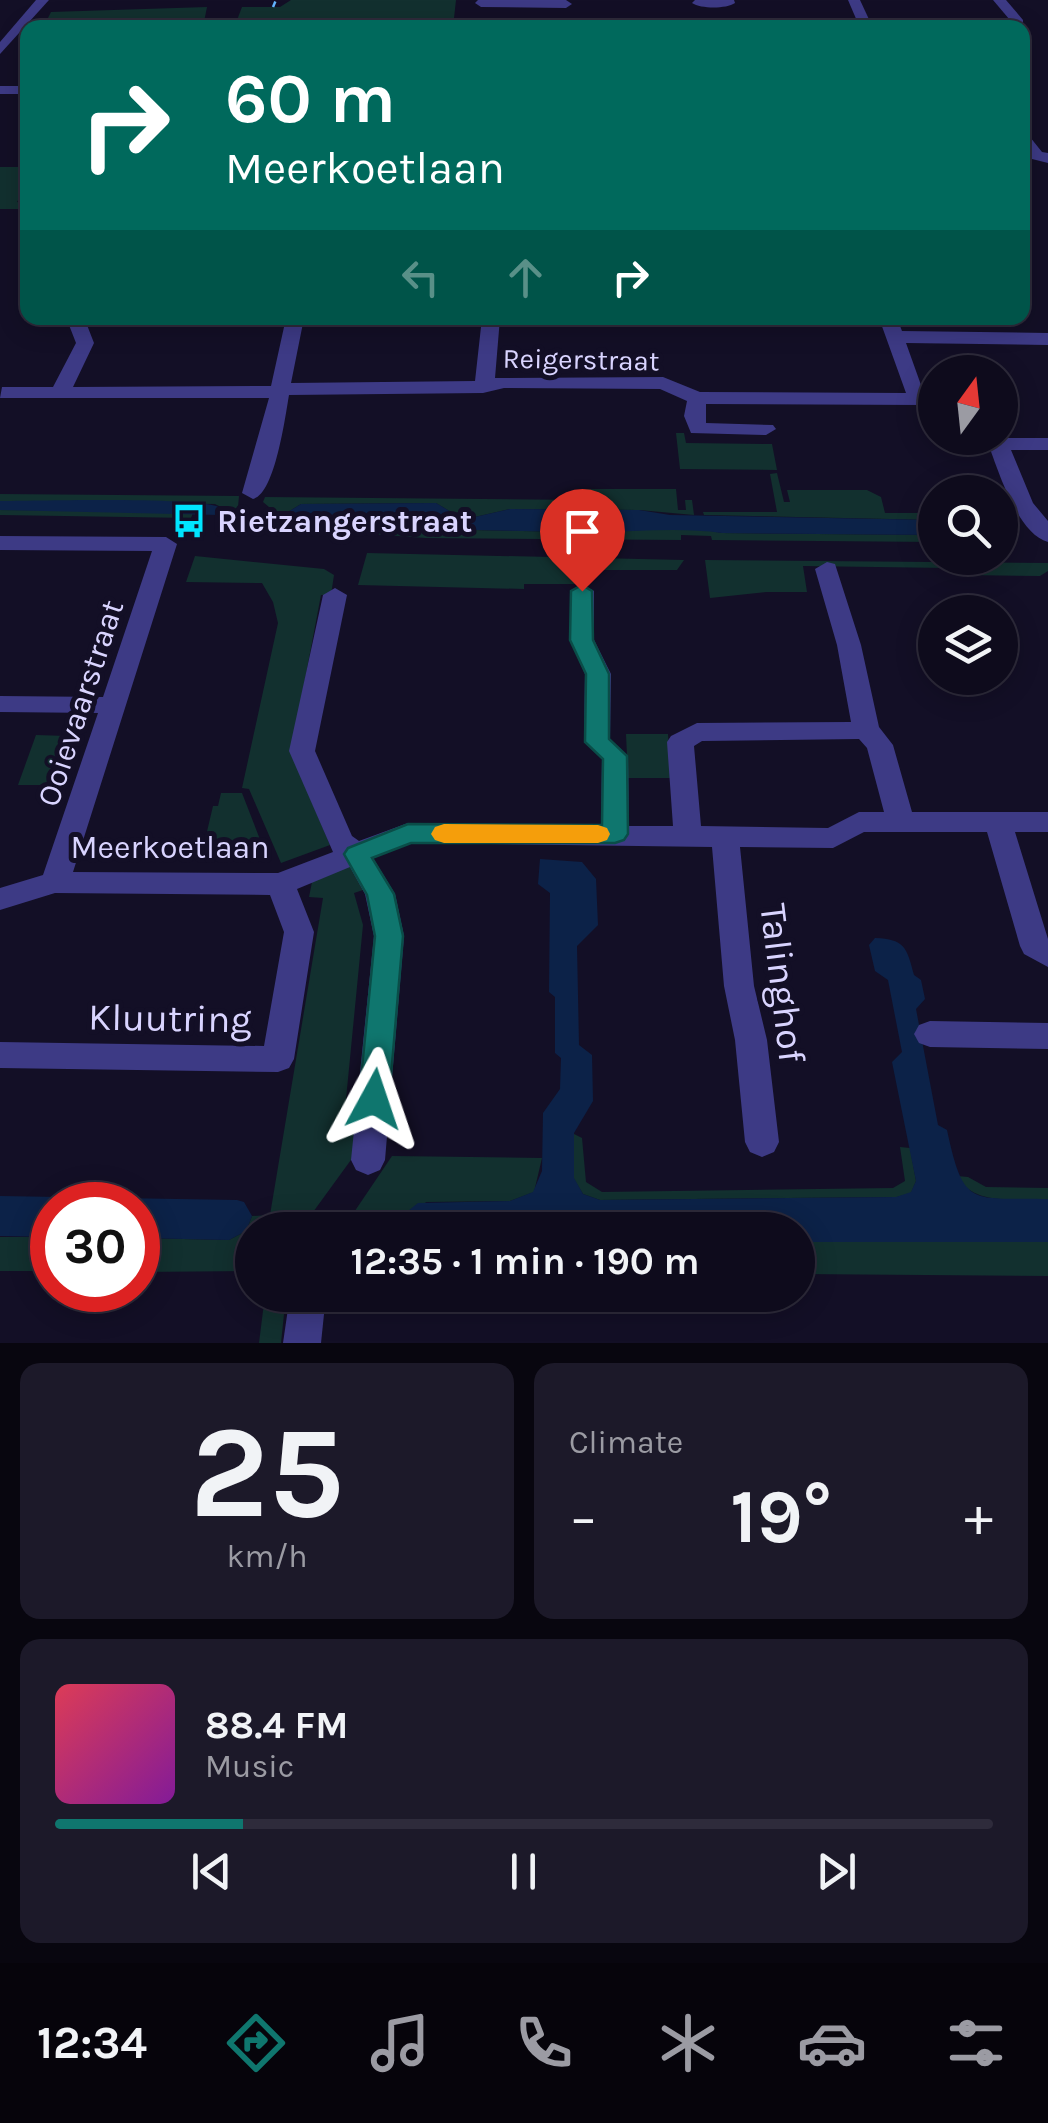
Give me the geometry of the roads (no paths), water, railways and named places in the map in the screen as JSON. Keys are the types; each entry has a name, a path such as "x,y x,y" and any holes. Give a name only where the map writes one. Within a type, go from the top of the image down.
{"street":[{"path":"26,20 43,0"},
{"path":"698,3 729,4 728,0"},
{"path":"999,0 1016,20"},
{"path":"481,2 566,4"},
{"path":"0,50 20,27"},
{"path":"60,393 85,343 78,325"},
{"path":"252,493 269,447 293,325"},
{"name":"Reigerstraat","path":"491,325 483,387 504,382 663,383 697,398 918,401"},
{"path":"891,325 912,388 918,392"},
{"path":"896,337 1048,338"},
{"path":"2,392 483,387"},
{"path":"697,398 694,416 698,429 766,429"},
{"path":"1018,442 1048,444"},
{"path":"1003,455 1023,506 1048,535"},
{"name":"Ooievaarstraat","path":"0,544 166,544 55,882"},
{"path":"827,569 866,730 880,746 900,821"},
{"path":"582,591 582,640 598,674 597,742 615,756 615,834"},
{"path":"335,595 302,750 340,842 357,854 380,894 389,936 368,1160"},
{"path":"0,704 113,705"},
{"path":"688,835 680,742 697,732 726,729 866,730"},
{"name":"Meerkoetlaan","path":"2,903 55,882 280,884 408,834 833,838 859,822 1048,822"},
{"path":"998,822 1035,946 1048,955"},
{"name":"Talinghof","path":"726,836 739,986 751,1040 762,1142"},
{"name":"Kluutring","path":"0,1055 278,1059 299,932 280,884"},
{"path":"930,1034 1048,1036"},
{"path":"302,1343 306,1312"}],"water":[{"path":"0,501 152,501 221,508 219,515 0,510"},
{"path":"436,503 456,515 475,517 510,509 918,520 918,535 407,528 297,522 288,512 301,504"},
{"path":"540,859 582,862 596,879 598,925 577,946 579,1045 592,1055 593,1101 574,1133 574,1178 583,1194 600,1200 896,1197 911,1192 916,1181 892,1062 902,1052 888,980 875,971 869,945 875,938 885,939 903,947 914,975 921,980 925,999 916,1009 938,1125 947,1130 959,1174 975,1194 1003,1199 1048,1199 1048,1242 815,1242 815,1212 408,1212 418,1203 510,1201 533,1192 542,1171 543,1113 560,1089 561,1058 555,1053 555,997 549,992 550,893 538,884"},
{"path":"0,1196 30,1197 30,1237 0,1236"},
{"path":"160,1199 244,1202 250,1212 235,1212 235,1237 229,1240 160,1238"}],"place":[{"name":"Rietzangerstraat","path":"189,521"}]}
